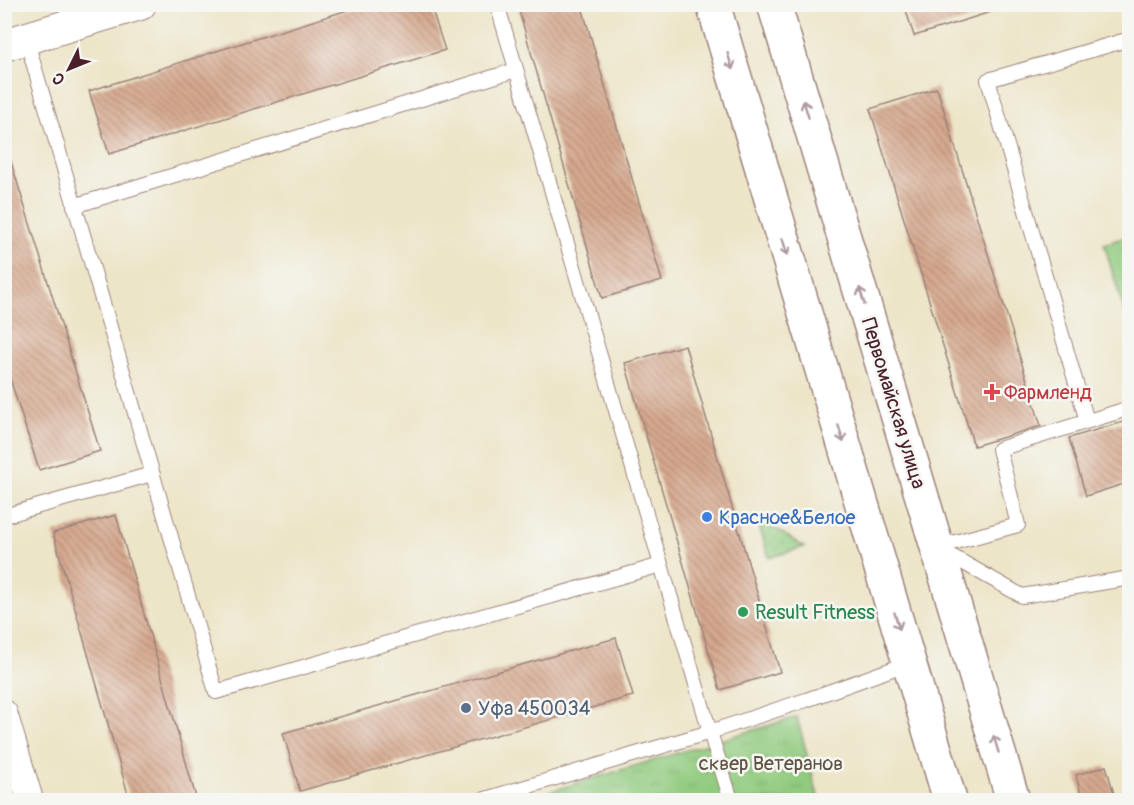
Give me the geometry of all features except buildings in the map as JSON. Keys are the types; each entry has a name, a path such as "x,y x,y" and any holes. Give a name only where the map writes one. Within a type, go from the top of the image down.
{"main road":[{"path":"713,4 950,801"},
{"name":"Первомайская улица","path":"774,4 1013,801"}],"street":[{"path":"15,41 140,4"},
{"path":"4,713 30,801"}],"lane":[{"path":"497,4 731,801"},
{"path":"1087,421 988,80 1130,39"},
{"path":"15,41 74,206 216,692 661,564"},
{"path":"74,206 516,70"},
{"path":"937,547 1018,525 999,449 1130,408"},
{"path":"4,516 152,474"},
{"path":"937,547 1022,596 1130,578"},
{"path":"482,801 710,732 909,663"}],"green space":[{"path":"1129,236 1130,327 1104,244"},
{"path":"756,516 804,547 769,558"},
{"name":"сквер Ветеранов","path":"797,717 819,800 521,800"}],"place":[{"name":"Фармленд","path":"992,392"},
{"name":"Красное&Белое","path":"707,517"},
{"name":"Result Fitness","path":"743,612"},
{"name":"Уфа 450034","path":"466,708"}]}
